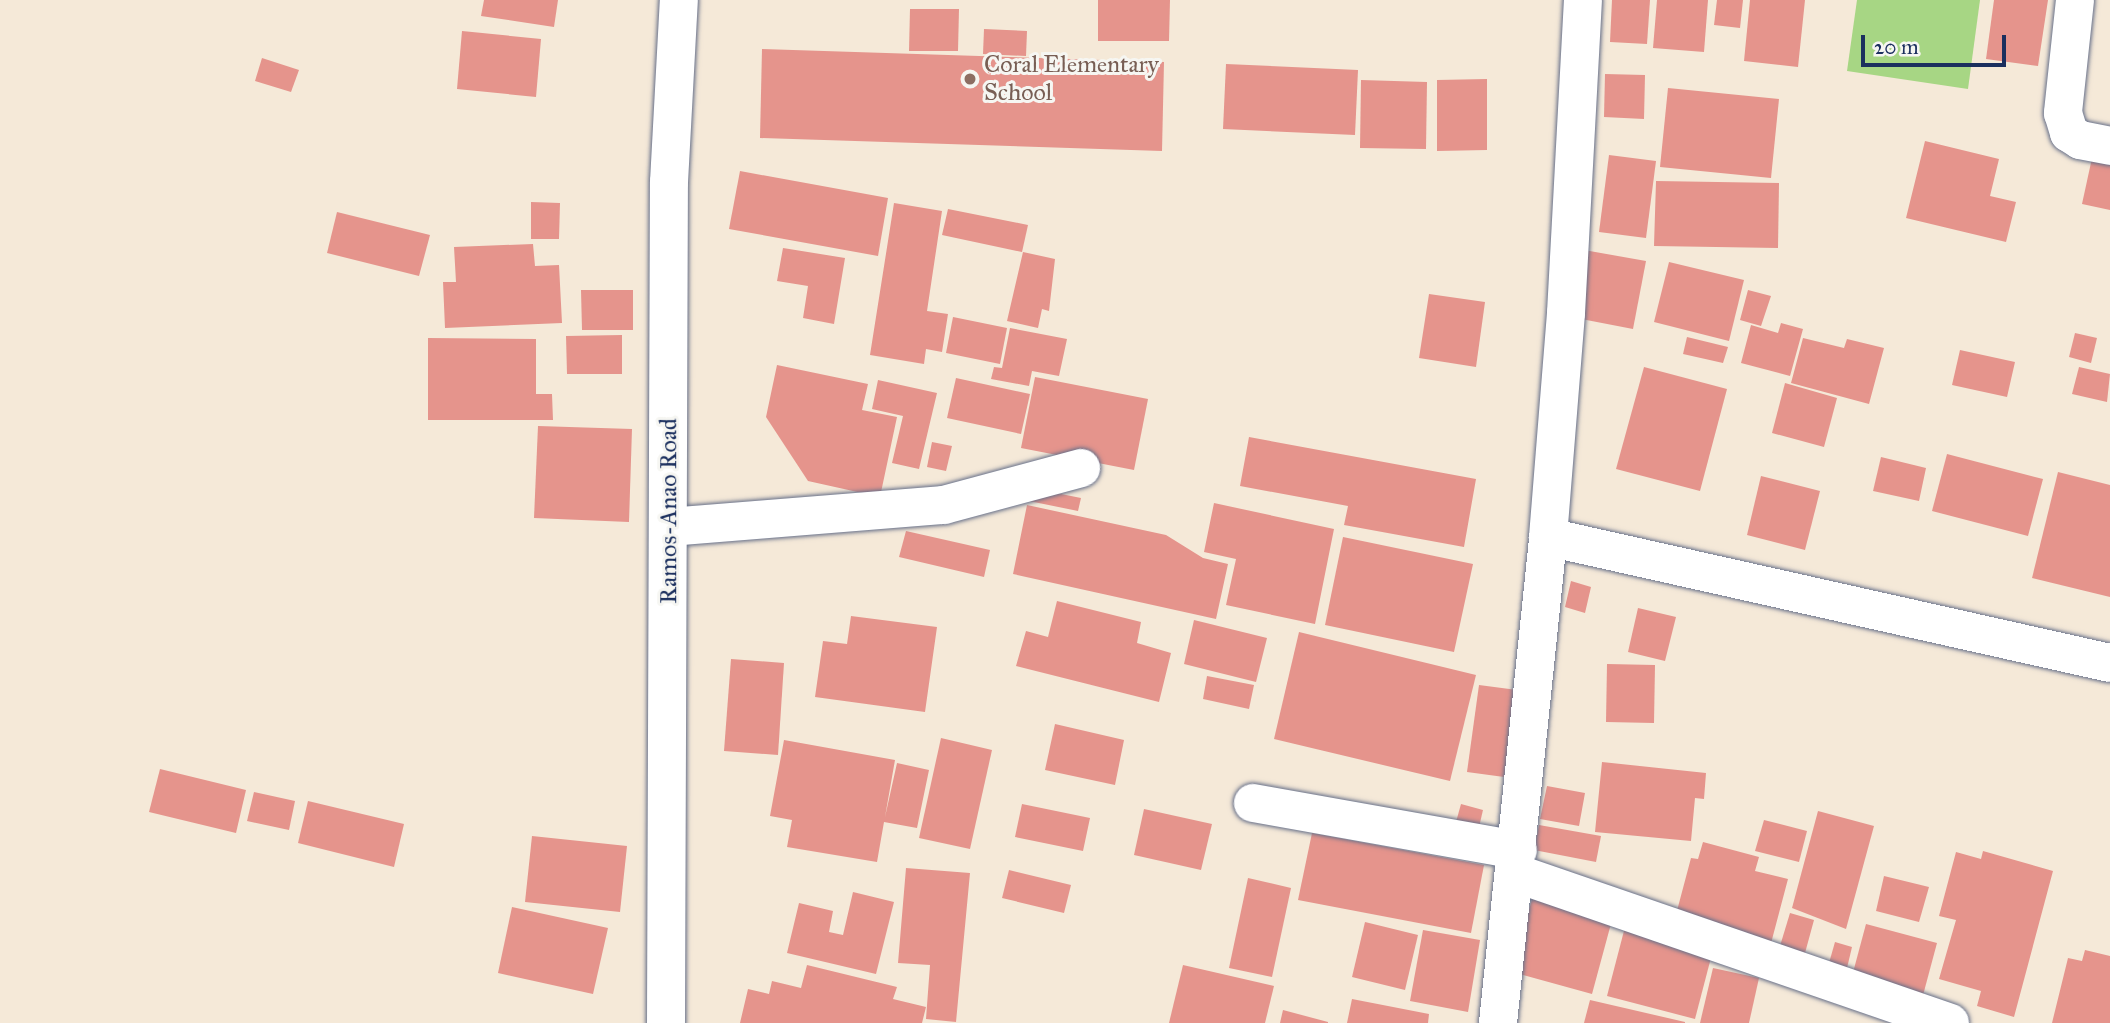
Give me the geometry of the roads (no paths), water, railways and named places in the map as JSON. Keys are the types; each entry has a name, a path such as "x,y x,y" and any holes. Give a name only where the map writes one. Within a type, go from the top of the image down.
{"street":[{"name":"Ramos-Anao Road","path":"666,1023 670,182 679,0"},
{"path":"1498,1023 1517,862 1548,537 1566,313 1583,0"},
{"path":"2075,0 2063,114 2069,132 2080,140 2110,146"},
{"path":"669,527 944,505 1081,468"},
{"path":"1548,537 2110,663"},
{"path":"1253,803 1517,862 1951,1023"}],"place":[{"name":"Coral Elementary School","path":"970,79"}]}
